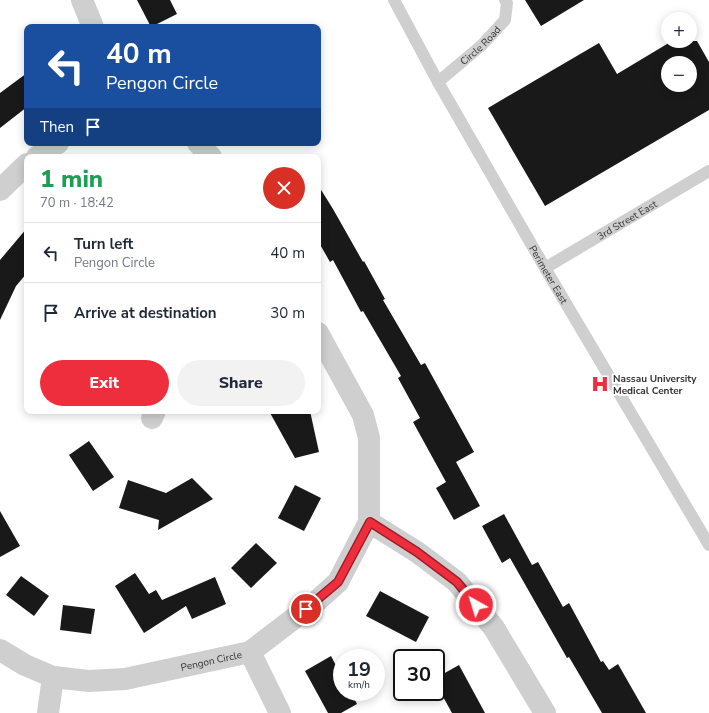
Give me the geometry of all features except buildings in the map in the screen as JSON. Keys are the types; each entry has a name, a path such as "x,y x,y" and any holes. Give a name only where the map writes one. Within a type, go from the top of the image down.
{"street":[{"path":"82,0 92,24"},
{"path":"42,154 54,146"},
{"path":"201,146 208,154"},
{"path":"0,190 24,167"},
{"path":"321,338 363,414 369,438 370,522 417,552 457,582 494,628 545,713"},
{"name":"Pengon Circle","path":"0,650 25,665 53,677 89,681 125,679 250,652 318,600 338,582 370,522"},
{"path":"250,652 280,713"},
{"path":"48,713 53,677"}],"lane":[{"name":"Perimeter East","path":"394,0 438,82 544,268 709,545"},
{"name":"Circle Road","path":"438,82 482,46 505,20 507,3 505,0"},
{"name":"3rd Street East","path":"544,268 709,171"}],"place":[{"name":"Nassau University Medical Center","path":"600,384"}],"route":[{"path":"306,609 338,582 370,522 417,552 457,582 476,605"}]}
